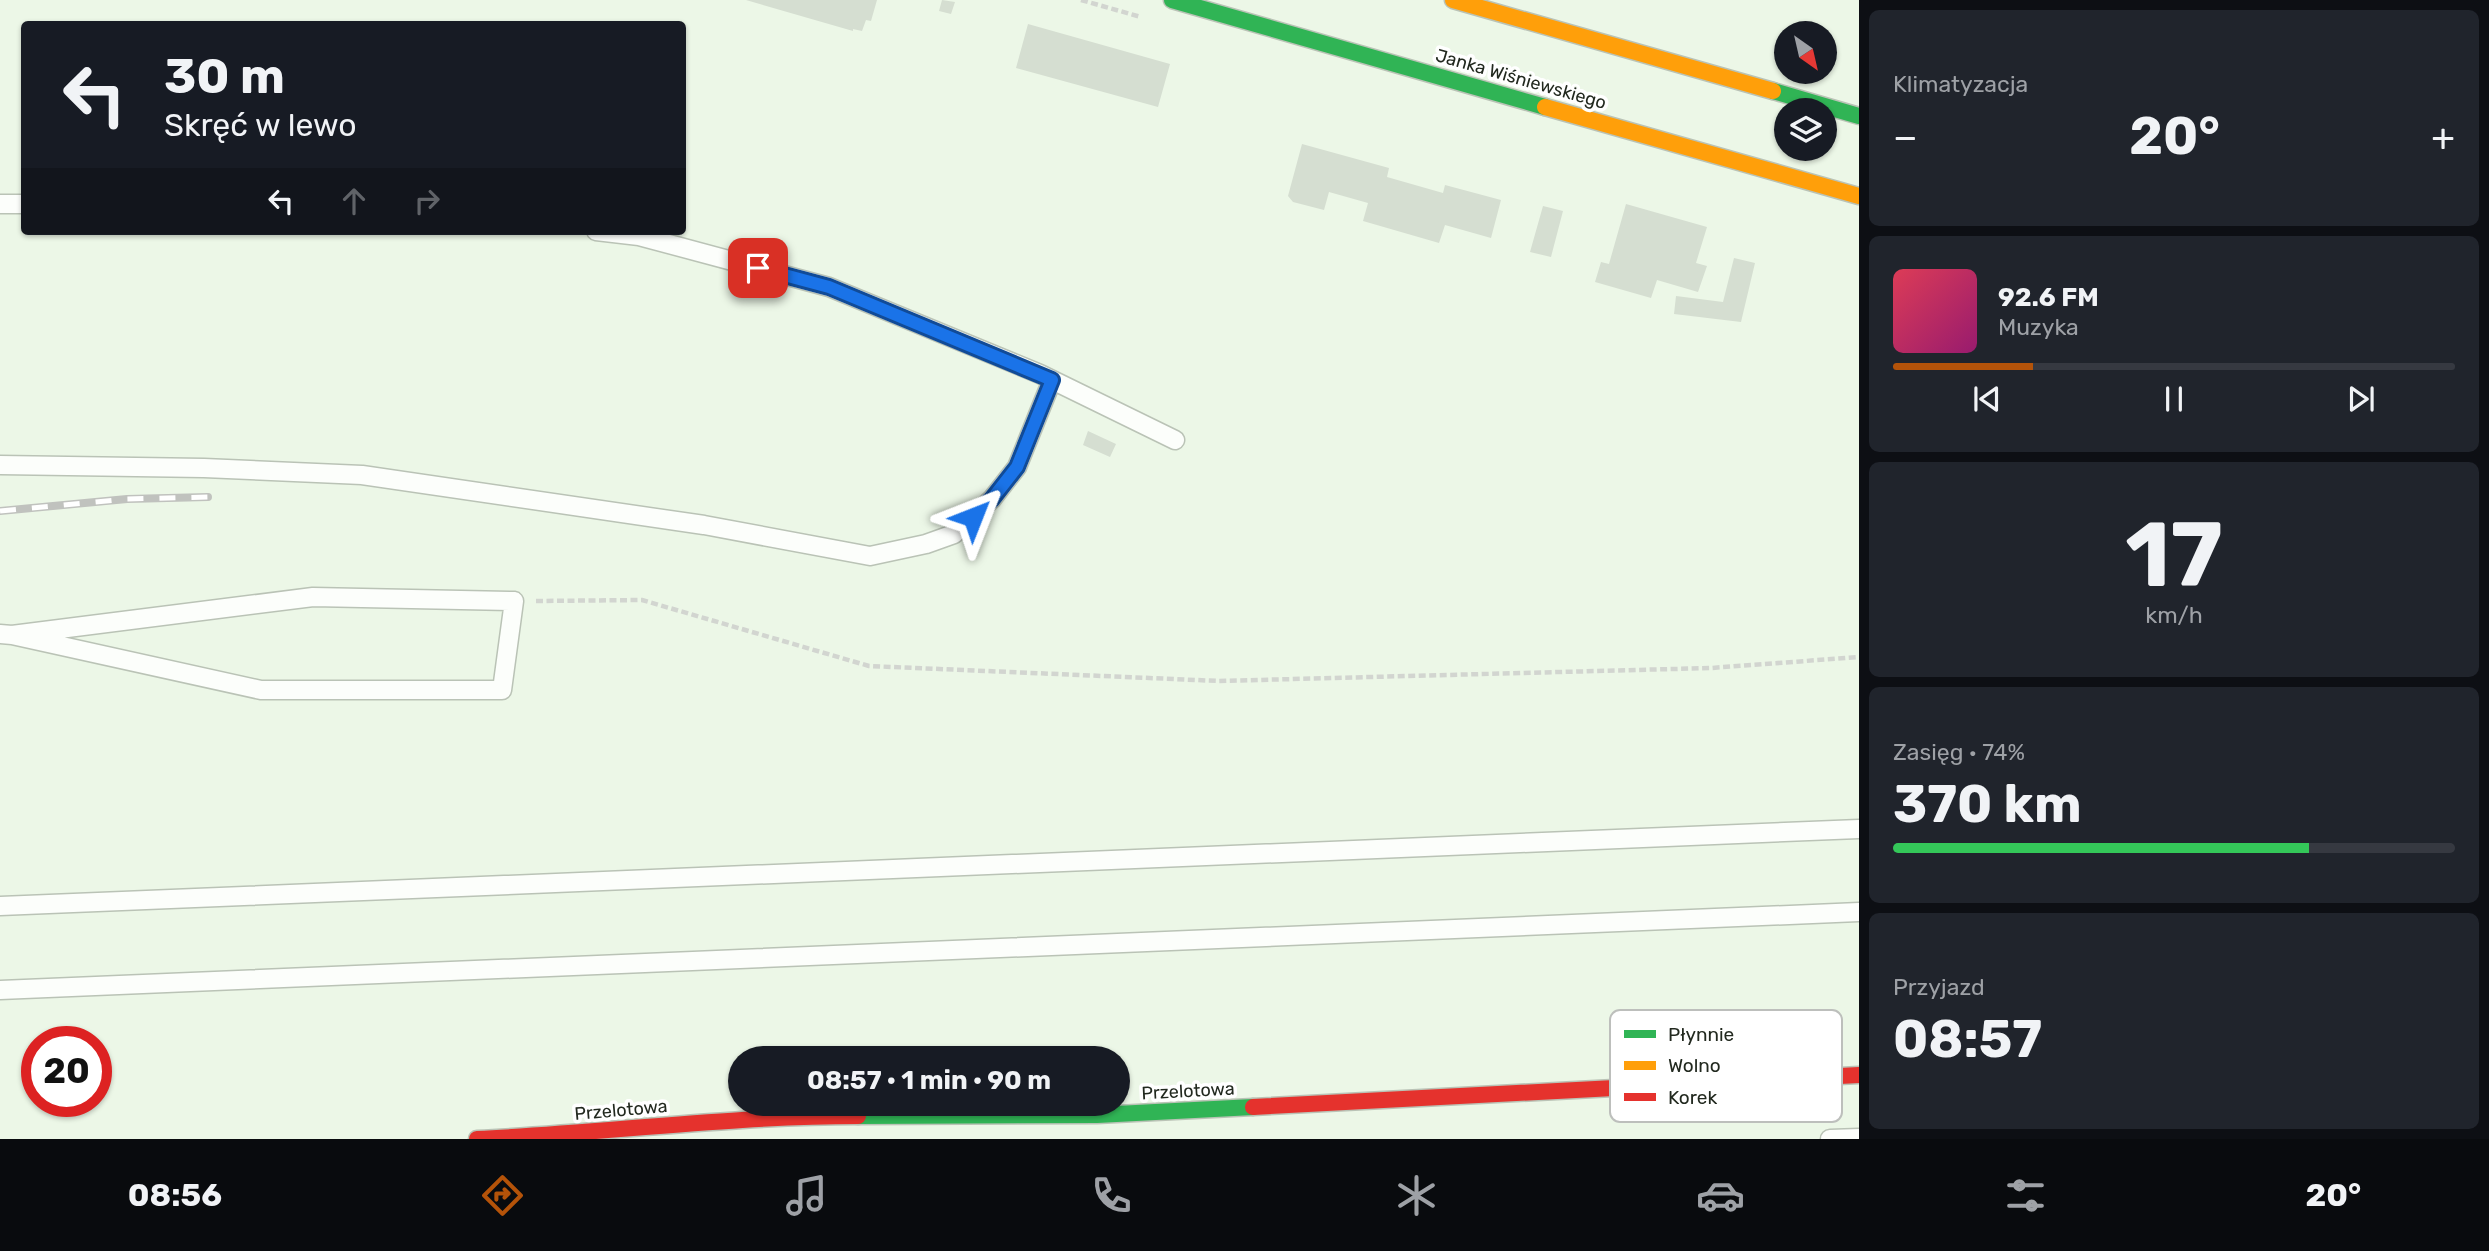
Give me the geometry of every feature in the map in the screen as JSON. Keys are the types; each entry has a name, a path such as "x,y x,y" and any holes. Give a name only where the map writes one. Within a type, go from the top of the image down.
{"main road":[{"name":"Janka Wiśniewskiego","path":"1172,0 1859,196"},
{"path":"1453,0 1859,116"},
{"name":"Przelotowa","path":"477,1139 791,1116 1097,1115 1610,1088"}],"lane":[{"path":"0,204 21,204"},
{"path":"630,235 829,287 1052,380 1175,440"},
{"path":"0,465 204,468 362,475 704,525 870,556 926,544 954,534 992,499 1017,467 1052,380"},
{"path":"313,597 514,601 502,690 261,690 6,634 313,597"},
{"path":"0,906 1859,830"},
{"path":"0,990 1859,912"},
{"path":"1830,1139 1859,1138"}],"path":[{"path":"514,601 642,600 869,666 925,669 1219,681 1711,668 1859,657"}],"building":[{"path":"746,0 877,0 871,21 866,20 862,31 853,31"},
{"path":"942,0 955,2 951,14 939,11"},
{"path":"1028,24 1170,64 1158,107 1016,68"},
{"path":"1302,144 1389,168 1387,177 1443,193 1445,185 1501,200 1491,238 1445,225 1439,243 1363,221 1368,203 1329,192 1324,210 1293,202 1288,196"},
{"path":"1626,204 1707,227 1696,263 1707,266 1698,292 1657,280 1651,298 1595,282 1601,262 1609,264"},
{"path":"1543,206 1563,211 1551,257 1530,252"},
{"path":"1734,258 1755,263 1741,322 1674,314 1676,296 1723,302"},
{"path":"1088,431 1116,444 1110,457 1083,445"}],"railway":[{"path":"0,511 127,499 208,497"}],"traffic: fast":[{"path":"1172,0 1545,107"},
{"path":"1773,91 1859,116"},
{"path":"1130,1113 1253,1107"}],"traffic: slow":[{"path":"1453,0 1773,91"},
{"path":"1545,107 1859,196"}],"traffic: jam":[{"path":"1842,1076 1859,1075"},
{"path":"1253,1107 1610,1088"},
{"path":"477,1139 763,1119 858,1116"}],"route":[{"path":"758,268 829,287 1052,380 1017,467 992,499 973,517"}]}
